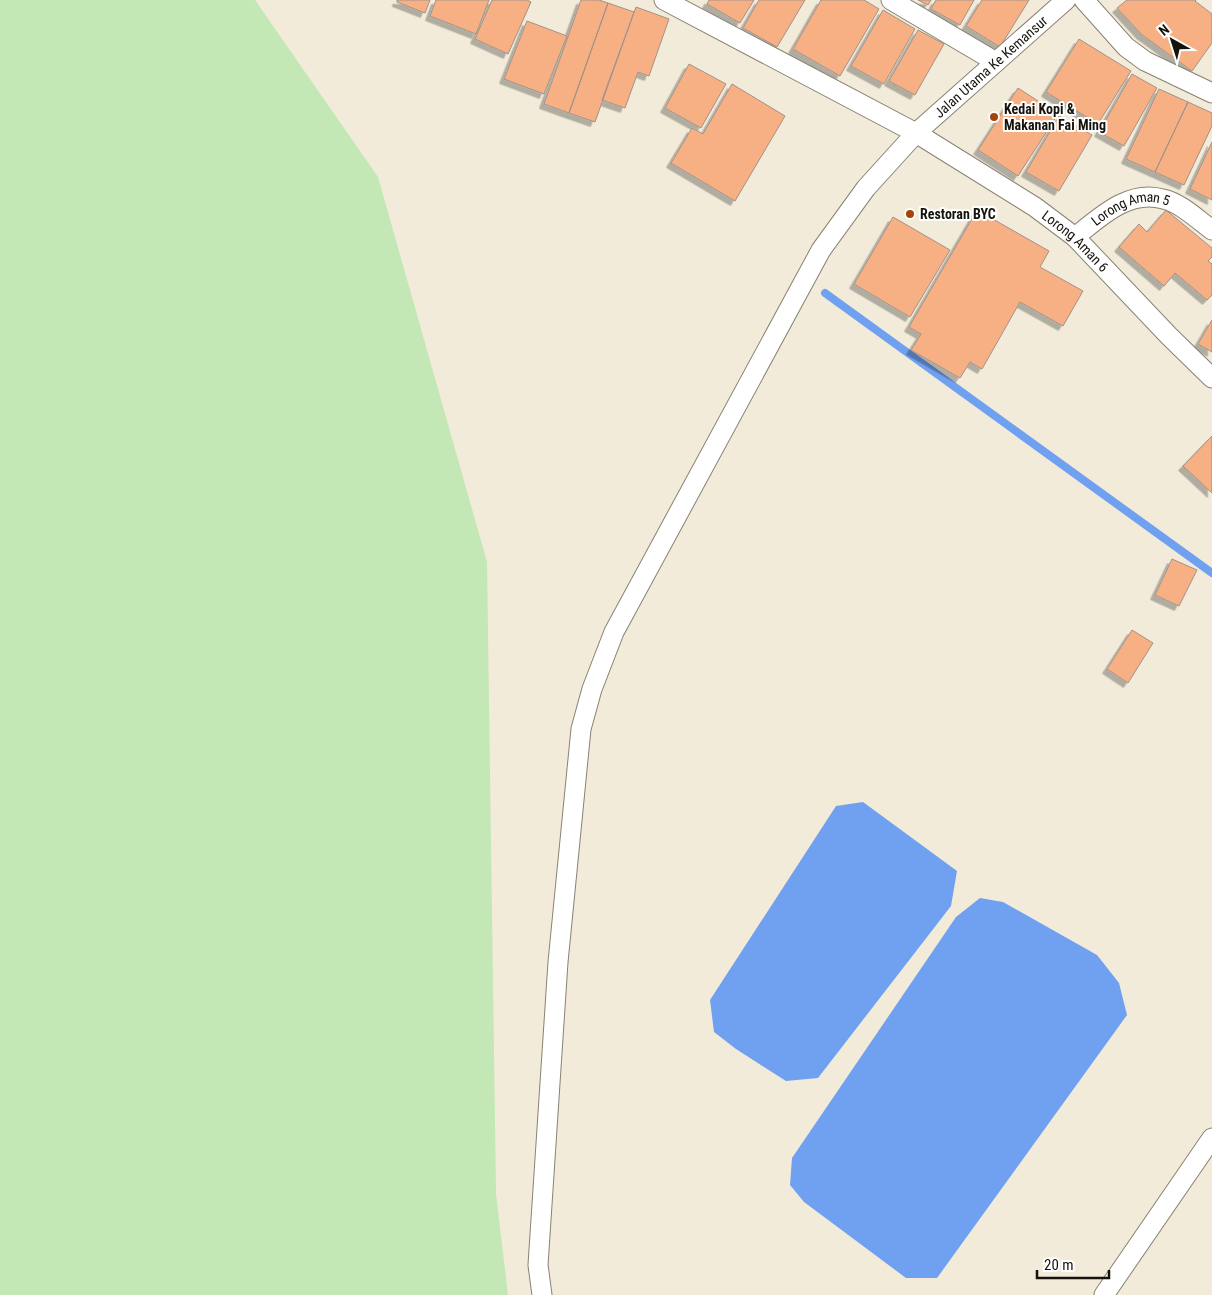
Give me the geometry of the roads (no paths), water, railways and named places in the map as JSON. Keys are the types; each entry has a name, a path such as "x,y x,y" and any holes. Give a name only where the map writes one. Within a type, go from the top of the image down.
{"street":[{"name":"Lorong Aman 6","path":"664,0 916,133 1035,207 1075,237 1212,378"},
{"path":"891,0 996,62"},
{"name":"Jalan Utama Ke Kemansur","path":"542,1295 538,1265 558,962 581,729 592,689 614,632 821,250 866,188 916,133 1066,0"},
{"path":"1084,0 1126,47 1145,61 1212,93"},
{"name":"Lorong Aman 5","path":"1075,237 1100,216 1130,199 1146,196 1164,199 1178,206 1212,230"},
{"path":"1104,1295 1212,1138"}],"water":[{"path":"863,802 957,871 951,906 818,1078 786,1081 736,1049 714,1032 710,1000 836,806"},
{"path":"980,898 1003,902 1097,955 1119,983 1127,1015 937,1278 906,1278 804,1202 790,1185 792,1158 956,917"}],"waterway":[{"path":"825,293 1212,573"}],"place":[{"name":"Kedai Kopi & Makanan Fai Ming","path":"994,117"},
{"name":"Restoran BYC","path":"910,214"}]}
